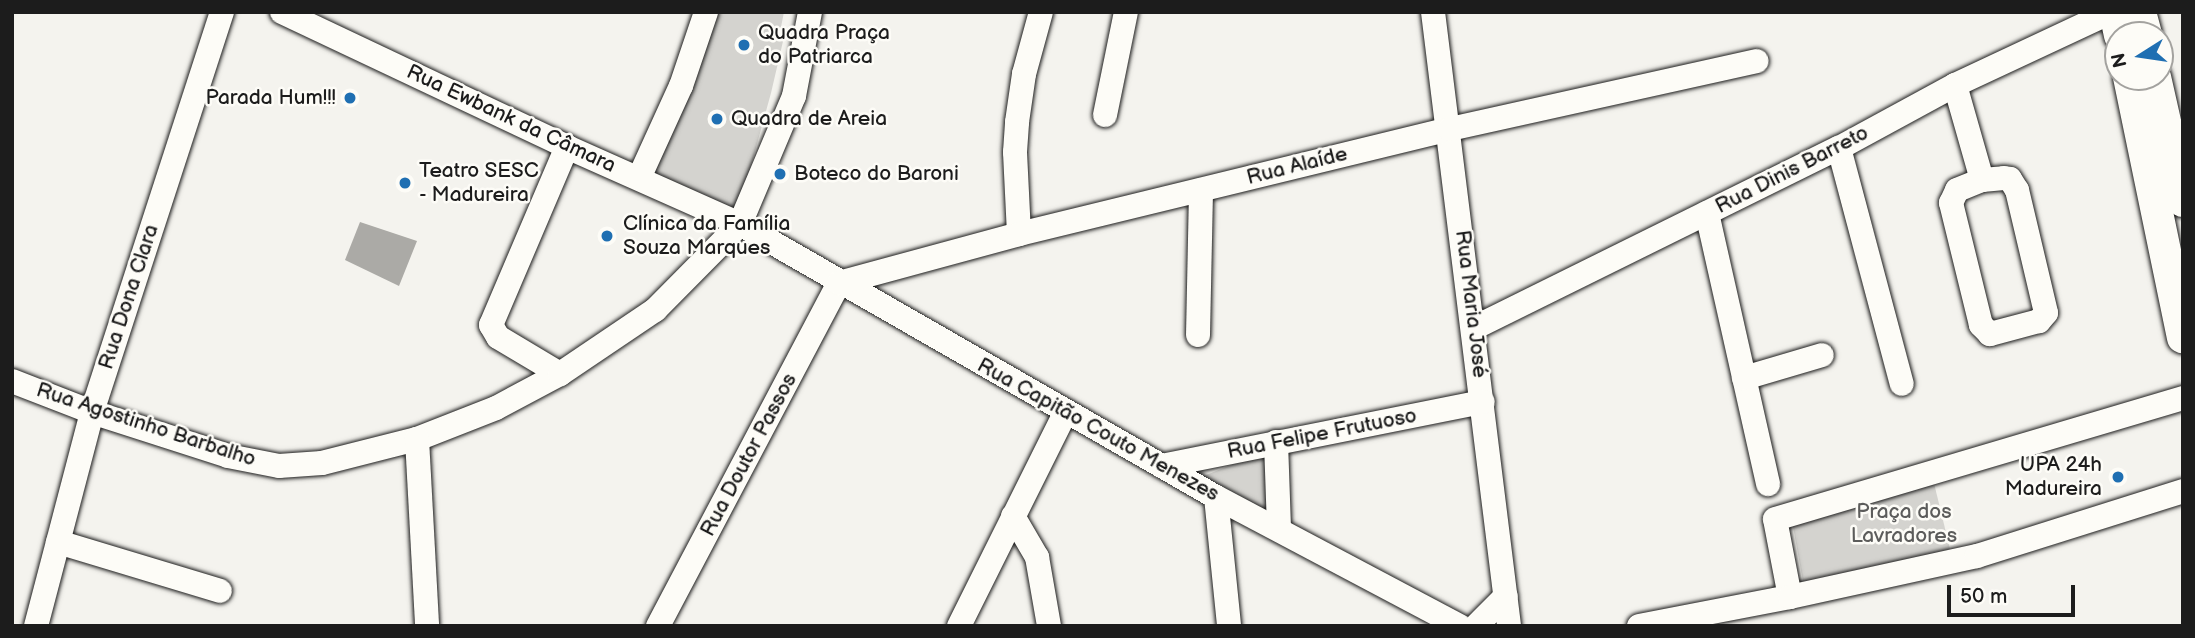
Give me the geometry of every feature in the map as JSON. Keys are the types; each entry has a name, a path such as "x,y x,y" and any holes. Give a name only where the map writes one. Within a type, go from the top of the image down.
{"main road":[{"path":"2132,91 2183,337"},
{"path":"2158,91 2183,201"}],"street":[{"name":"Rua Dona Clara","path":"36,626 92,412 222,12"},
{"name":"Rua Ewbank da Câmara","path":"282,12 567,147 740,223"},
{"path":"639,178 681,86 705,12"},
{"name":"Rua Agostinho Barbalho","path":"12,381 92,412 228,456 279,466 322,463 417,439 496,408 560,374 655,310 740,223 794,96 810,12"},
{"path":"1018,234 1017,122 1024,74 1041,12"},
{"path":"1105,116 1126,12"},
{"name":"Rua Maria José","path":"1433,12 1450,129 1509,626"},
{"name":"Rua Dinis Barreto","path":"1474,328 1839,148 1955,85 2113,12"},
{"name":"Rua Alaíde","path":"839,283 1018,234 1450,129 1757,61"},
{"path":"1955,85 1982,180"},
{"path":"560,374 499,337 491,325 567,147"},
{"path":"1839,148 1902,384"},
{"path":"2004,178 2014,184 2046,313 2039,321 1993,334 1985,331 1981,324 1952,211 1954,192 1982,180 2004,178"},
{"path":"1198,335 1201,190"},
{"path":"1707,213 1768,485"},
{"name":"Rua Capitão Couto Menezes","path":"740,223 839,283 1216,497 1460,626"},
{"name":"Rua Doutor Passos","path":"658,626 839,283"},
{"path":"1744,378 1822,355"},
{"path":"1790,597 1775,519 2183,398"},
{"name":"Rua Felipe Frutuoso","path":"1162,466 1483,402"},
{"path":"959,626 1066,411"},
{"path":"417,439 427,626"},
{"path":"1276,443 1279,529"},
{"path":"1639,626 1790,597 1977,556 2183,491"},
{"path":"1216,497 1229,626"},
{"path":"1013,516 1037,557 1049,626"},
{"path":"58,542 220,591"},
{"path":"1476,626 1506,596"}],"green space":[{"path":"712,12 784,12 781,27 784,37 771,93 749,173 733,210 648,176"},
{"path":"1264,452 1268,516 1201,477"},
{"name":"Praça dos Lavradores","path":"1933,479 1950,549 1804,587 1792,521"}],"shaded area":[{"path":"360,222 417,241 399,286 345,260"}],"place":[{"name":"Quadra Praça do Patriarca","path":"744,45"},
{"name":"Parada Hum!!!","path":"350,98"},
{"name":"Quadra de Areia","path":"717,119"},
{"name":"Boteco do Baroni","path":"780,174"},
{"name":"Teatro SESC - Madureira","path":"405,183"},
{"name":"Clínica da Família Souza Marques","path":"607,236"},
{"name":"UPA 24h Madureira","path":"2118,477"}]}
